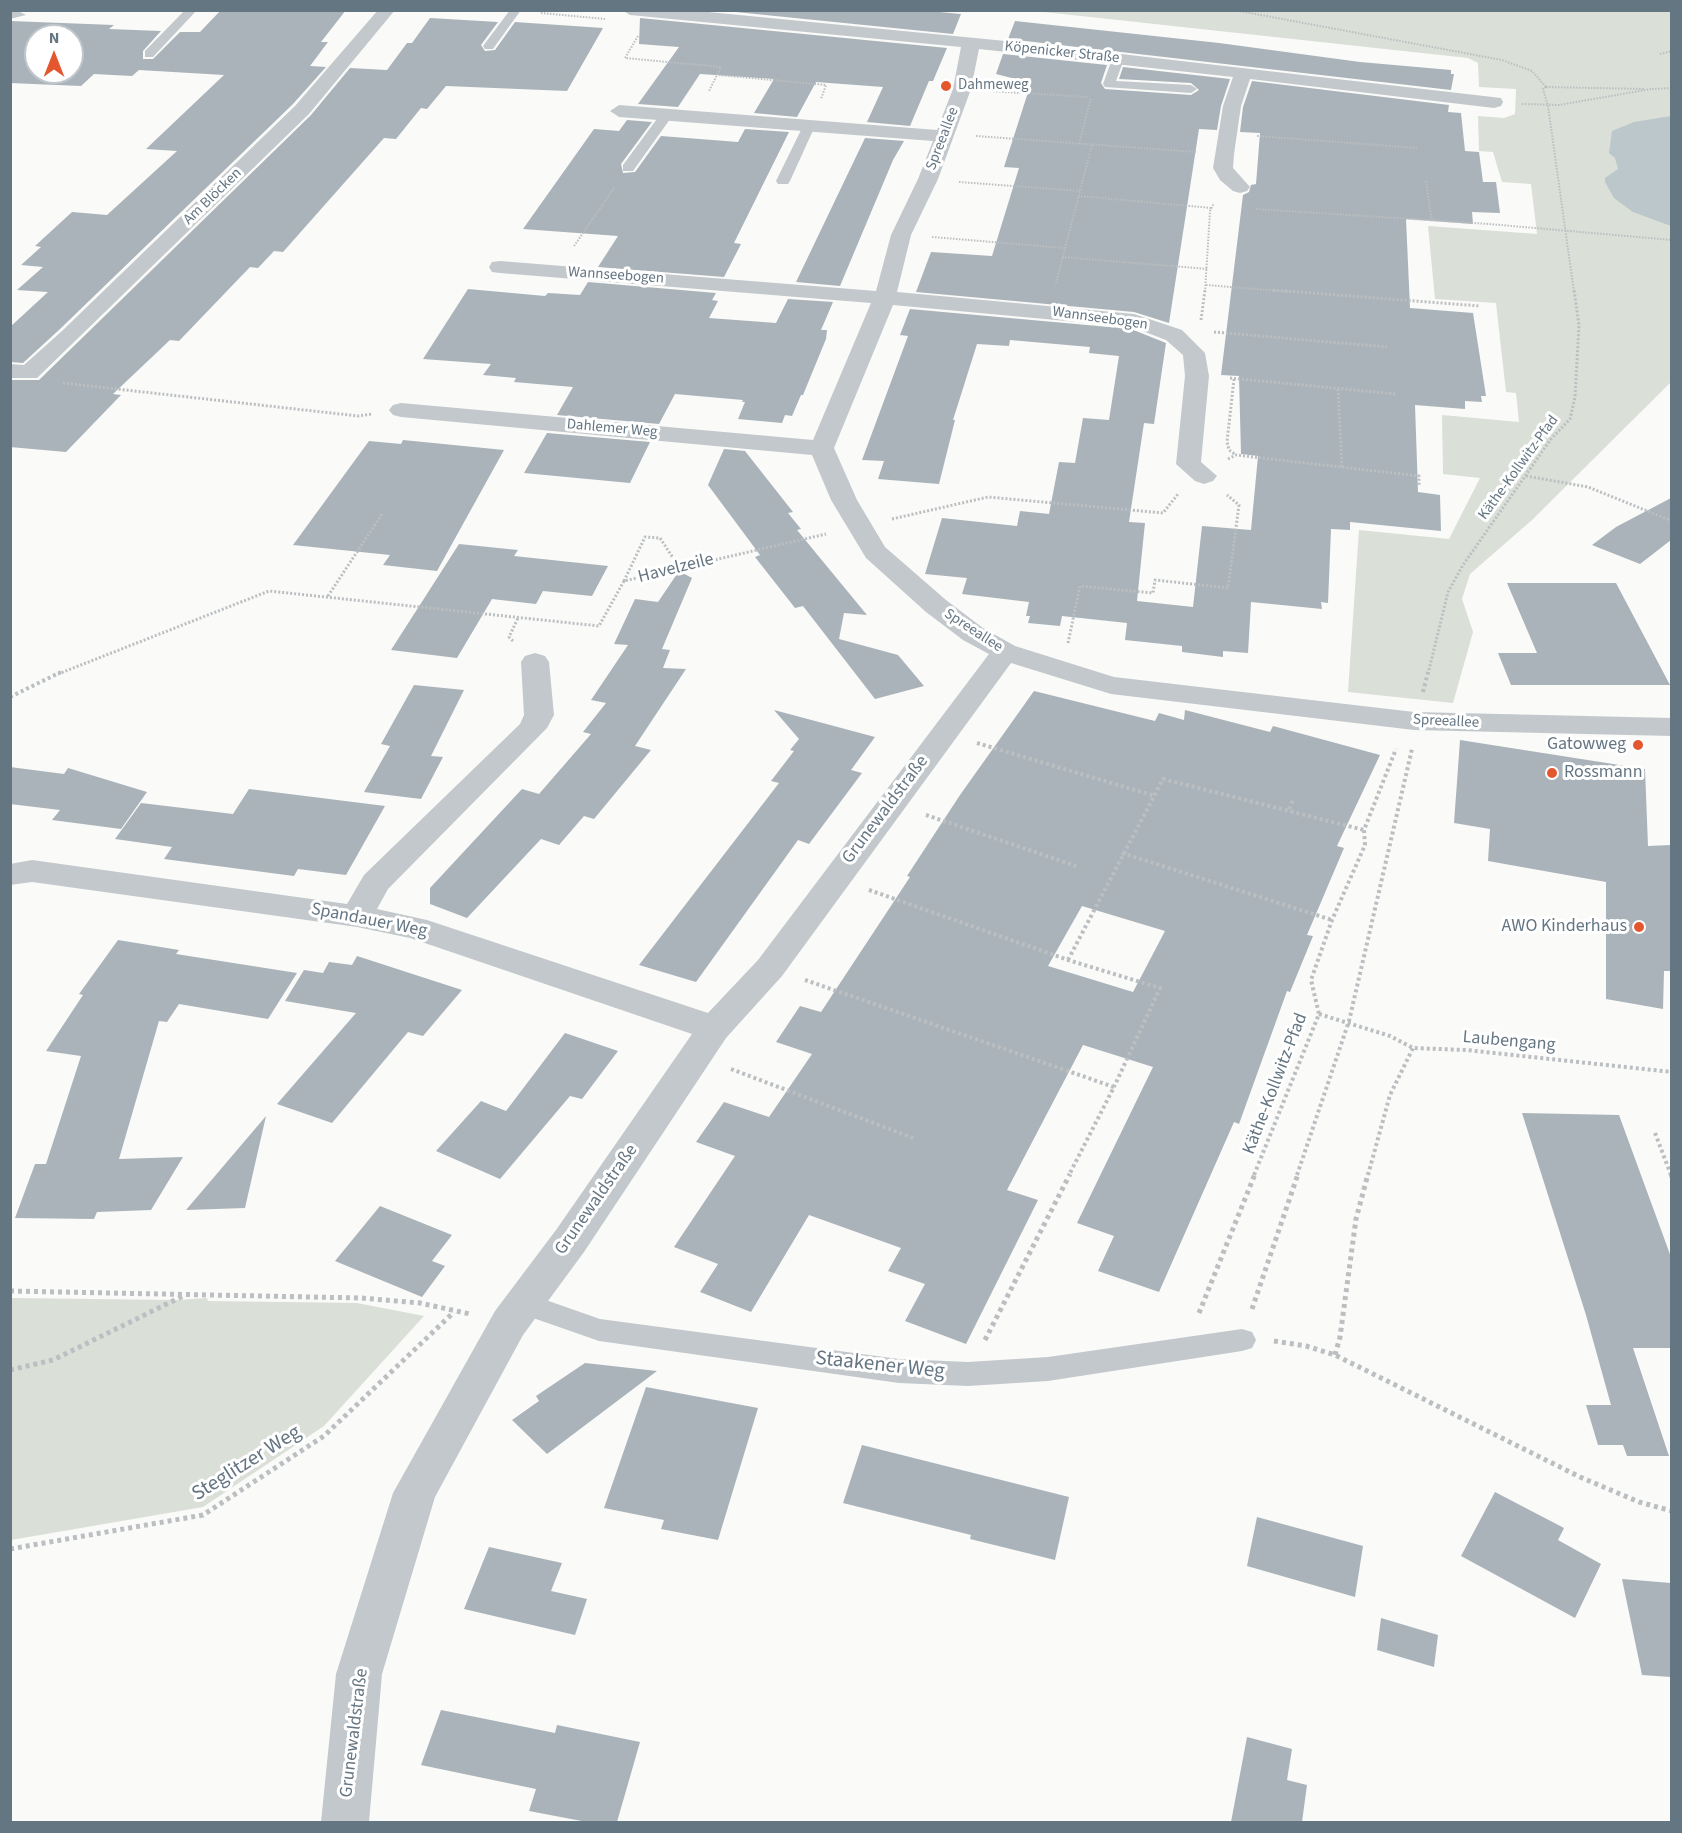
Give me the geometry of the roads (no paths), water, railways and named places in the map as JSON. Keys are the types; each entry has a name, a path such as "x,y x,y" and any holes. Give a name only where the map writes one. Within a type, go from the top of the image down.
{"street":[{"name":"Am Blöcken","path":"10,389 20,372 70,336 302,110 387,10"},
{"name":"Köpenicker Straße","path":"630,10 970,43 1494,102"},
{"name":"Spreeallee","path":"970,43 962,89 928,179 902,235 885,297 822,448 833,478 858,527 875,552 906,583 974,634 1005,652 1111,685 1414,721 1671,727"},
{"path":"1240,187 1227,176 1223,168 1226,133 1238,83 1245,73"},
{"path":"619,111 944,135"},
{"name":"Wannseebogen","path":"500,267 885,297 1134,321 1183,332 1194,352 1197,376 1187,451 1188,464 1204,476"},
{"name":"Dahlemer Weg","path":"401,410 822,448"},
{"name":"Grunewaldstraße","path":"345,1822 359,1674 415,1493 509,1323 705,1043 770,968 1005,652"},
{"path":"357,916 375,883 532,728 539,715 536,662"},
{"name":"Spandauer Weg","path":"10,875 32,872 357,916 415,928 668,1011 705,1043"}],"lane":[{"path":"149,54 192,10"},
{"path":"489,46 516,10"},
{"path":"1118,59 1109,84 1191,89"},
{"path":"628,168 667,115"},
{"path":"783,181 809,126"},
{"name":"Staakener Weg","path":"523,1304 599,1330 899,1371 968,1374 1048,1369 1242,1340"}],"place":[{"name":"Dahmeweg","path":"946,86"},
{"name":"Gatowweg","path":"1638,745"},
{"name":"Rossmann","path":"1552,773"},
{"name":"AWO Kinderhaus","path":"1639,927"}]}
